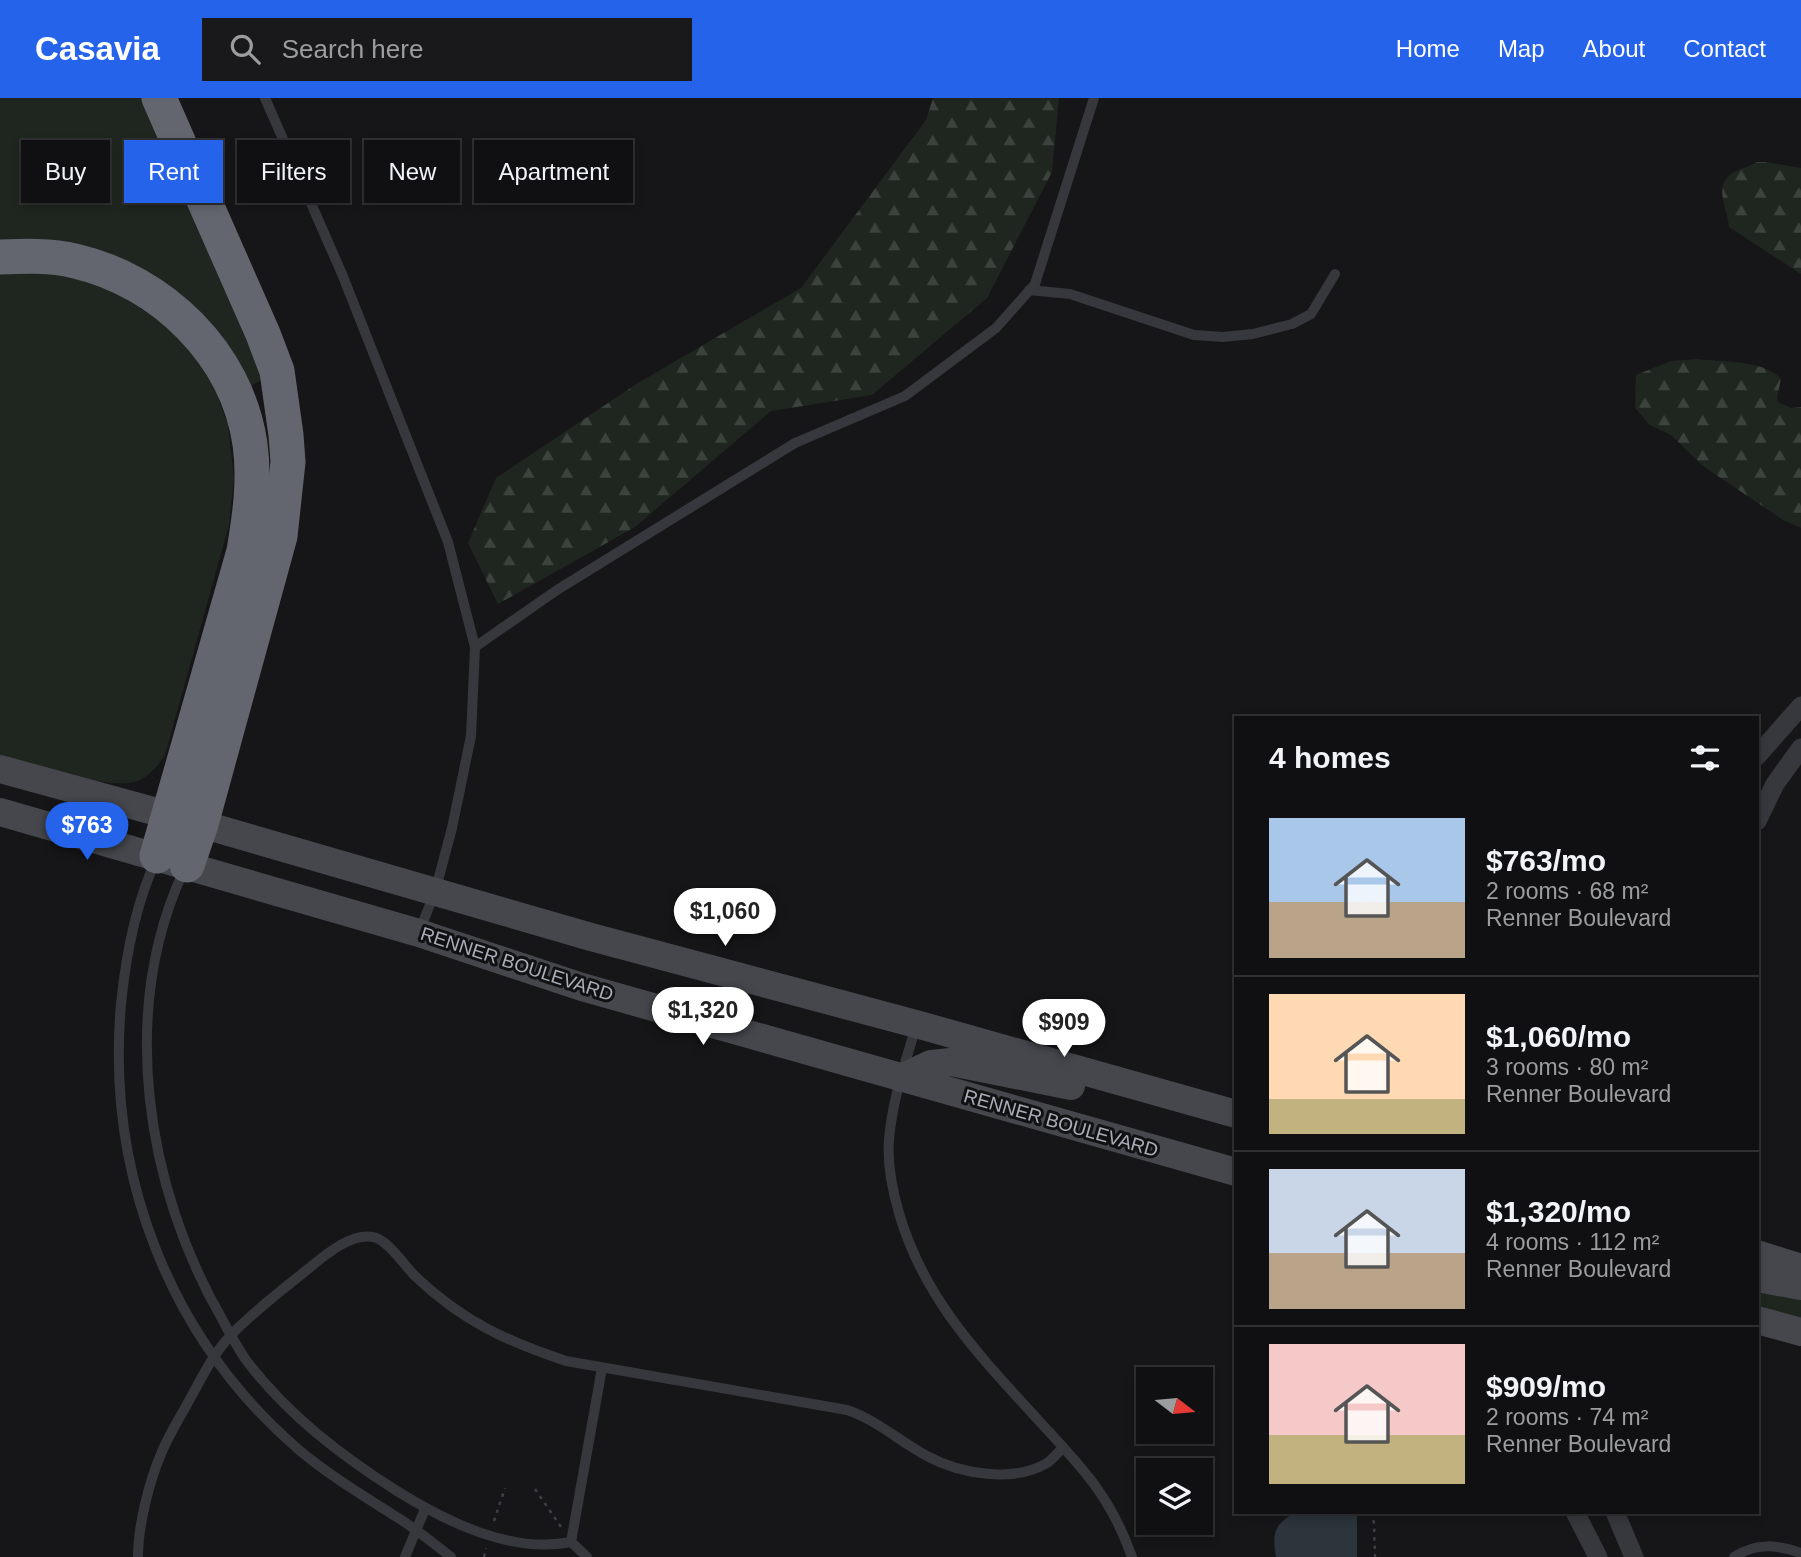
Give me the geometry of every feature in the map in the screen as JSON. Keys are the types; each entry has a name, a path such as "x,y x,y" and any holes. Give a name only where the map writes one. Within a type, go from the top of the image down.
{"highway":[{"path":"159,98 277,371 288,462 280,536 172,860"},
{"path":"0,257 73,260 113,272 150,292 204,340 220,365 243,414 250,443 252,470 250,514 186,820"}],"main road":[{"path":"0,769 591,937 916,1024 1234,1114"},
{"name":"RENNER BOULEVARD","path":"0,812 419,933 582,987 1234,1171"},
{"path":"901,1078 931,1064 951,1062 1131,1099 1234,1115"},
{"path":"1759,1255 1801,1268"},
{"path":"1759,1278 1801,1286"},
{"path":"1759,1321 1801,1332"}],"street":[{"path":"1759,754 1801,706"},
{"path":"1759,817 1775,784 1801,748"},
{"path":"1576,1514 1598,1557"},
{"path":"1616,1514 1634,1557"}],"lane":[{"path":"265,98 342,274 448,542 475,646 471,736 452,828 435,892 419,933"},
{"path":"475,646 556,590 795,443 905,396 996,328 1035,284 1094,98"},
{"path":"1029,290 1070,294 1194,335 1223,337 1253,334 1292,324 1311,314 1335,274"},
{"path":"172,860 170,900 153,971 149,1023 148,1084 156,1150 185,1247 205,1290 231,1335 246,1359 283,1403 321,1439 425,1509 456,1524 496,1537 550,1546 571,1542"},
{"path":"172,860 141,891 125,966 119,1025 119,1082 125,1137 148,1232 169,1282 191,1323 213,1356 253,1404 298,1449 348,1487 451,1557"},
{"path":"916,1024 893,1108 889,1142 891,1186 906,1237 933,1293 967,1341 1082,1467 1100,1491 1120,1525 1132,1557"},
{"path":"138,1557 144,1511 160,1455 213,1356 231,1335 321,1259 349,1241 373,1237 382,1240 415,1276 455,1310 492,1333 566,1361 847,1410 884,1427 926,1456 946,1465 977,1472 1013,1473 1034,1469 1050,1461 1063,1447"},
{"path":"571,1542 602,1368"},
{"path":"405,1557 425,1509"},
{"path":"571,1542 587,1557"},
{"path":"1734,1557 1744,1550 1763,1545 1782,1546 1801,1553"}],"path":[{"path":"535,1489 571,1542"},
{"path":"1372,1514 1375,1557"}],"green space":[{"path":"0,98 154,98 172,140 124,140 124,203 198,203 271,375 249,387 198,315 0,246"},
{"path":"933,98 1059,98 1052,172 987,298 872,395 771,411 635,527 498,604 468,543 496,478 638,383 801,288 926,120"},
{"path":"1757,162 1801,168 1801,274 1729,227 1723,185 1731,174"},
{"path":"50,271 111,288 168,327 195,357 214,386 228,425 234,478 229,525 165,755 157,766 138,781 109,783 90,780 0,755 0,272"},
{"path":"1697,359 1764,368 1781,379 1777,398 1779,403 1792,408 1801,407 1801,528 1783,520 1703,466 1671,435 1650,425 1635,408 1636,375 1671,361"},
{"path":"1759,1286 1801,1294 1801,1321 1759,1310"}],"shaded area":[{"path":"1293,1514 1355,1514 1357,1557 1276,1557 1275,1535 1283,1521"}]}
